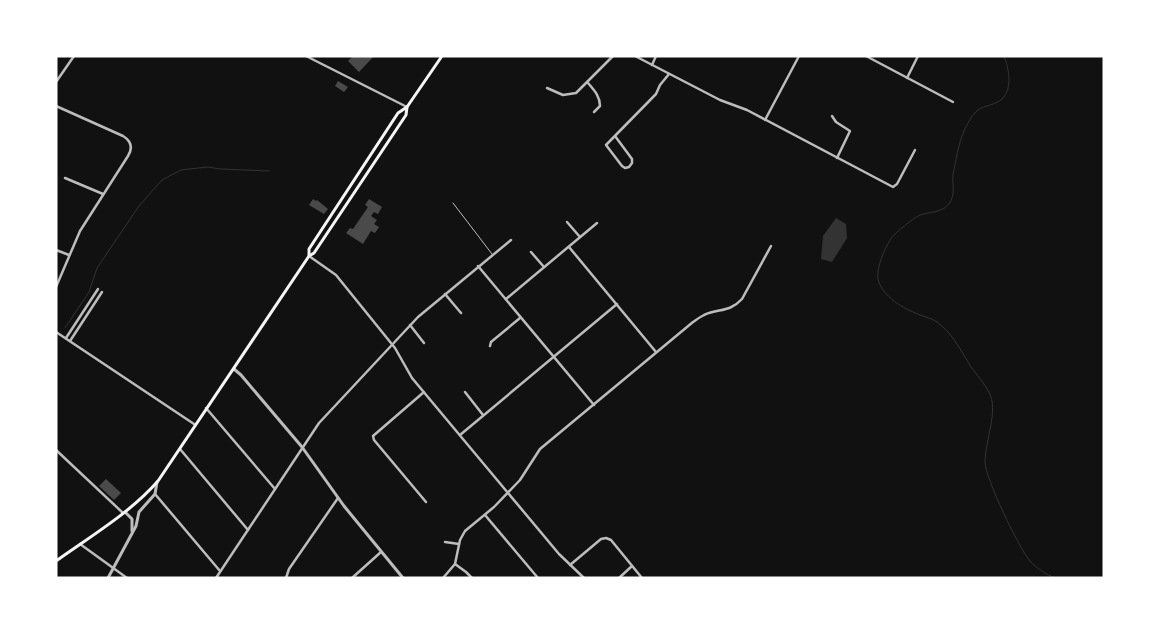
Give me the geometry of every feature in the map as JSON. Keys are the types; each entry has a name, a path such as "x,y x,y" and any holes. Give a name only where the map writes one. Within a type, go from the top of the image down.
{"main road":[{"path":"309,256 309,249 398,113 407,107 441,57"},
{"path":"56,561 124,512 146,494 158,481 194,424 234,369 309,256 314,253 406,115 407,107"}],"street":[{"path":"56,82 74,56"},
{"path":"306,56 407,107"},
{"path":"547,88 561,95 569,96 578,92 613,56"},
{"path":"635,56 720,100 747,110 893,187 898,182 915,150"},
{"path":"652,65 656,56"},
{"path":"765,120 799,56"},
{"path":"866,56 953,102"},
{"path":"907,78 918,56"},
{"path":"615,136 632,159 632,165 628,168 622,166 606,145 656,94 660,85 669,74"},
{"path":"588,83 600,102 600,106 594,112"},
{"path":"56,106 119,134 129,141 130,152 80,231 56,287"},
{"path":"832,116 836,122 850,131 837,158"},
{"path":"65,178 104,194"},
{"path":"567,222 580,238"},
{"path":"506,299 598,223"},
{"path":"216,578 319,423 410,325 511,240"},
{"path":"442,578 455,564 458,544 465,531 485,515 508,492 525,473 534,455 704,314 736,306 742,299 771,246"},
{"path":"569,247 656,352"},
{"path":"56,250 69,255"},
{"path":"531,252 544,267"},
{"path":"309,256 336,276 392,344 410,374 424,392 508,492 584,578"},
{"path":"478,266 594,405"},
{"path":"66,338 98,289"},
{"path":"70,341 102,292"},
{"path":"445,294 461,313"},
{"path":"460,435 617,304"},
{"path":"490,346 491,342 520,318"},
{"path":"410,325 424,343"},
{"path":"56,332 194,424"},
{"path":"234,369 302,447 338,498 403,578"},
{"path":"424,392 373,436 374,440 426,502"},
{"path":"465,392 483,414"},
{"path":"206,408 275,489"},
{"path":"179,447 248,530"},
{"path":"56,450 133,520 131,534"},
{"path":"108,578 137,524 138,514 155,494 158,481"},
{"path":"155,494 221,571"},
{"path":"286,578 289,569 338,498"},
{"path":"485,515 538,578"},
{"path":"570,564 606,536 642,578"},
{"path":"445,542 458,544"},
{"path":"80,544 127,578"},
{"path":"352,578 382,552"},
{"path":"455,564 472,578"},
{"path":"619,578 632,566"}],"lane":[{"path":"452,203 493,254"}],"shaded area":[{"path":"836,218 846,224 847,238 832,262 821,259 823,236"}],"building":[{"path":"353,56 374,56 359,72 348,61"},
{"path":"338,81 348,87 344,92 335,86"},
{"path":"313,199 328,209 324,214 309,205"},
{"path":"369,199 382,207 378,214 374,212 371,216 377,220 374,224 379,227 375,233 371,231 363,244 346,233 350,228 353,229 368,207 365,205"},
{"path":"106,479 121,493 114,500 99,486"}],"waterway":[{"path":"1004,56 1008,72 1008,89 1000,101 981,108 976,112 964,131 956,158 953,175 953,193 949,204 938,211 918,216 892,237 881,258 878,279 884,291 895,301 907,309 934,320 948,332 989,392 993,408 985,462 990,482 1003,513 1025,554 1036,566 1055,578"},
{"path":"65,328 89,292 97,268 139,206 162,180 181,170 207,167 269,171"}]}
